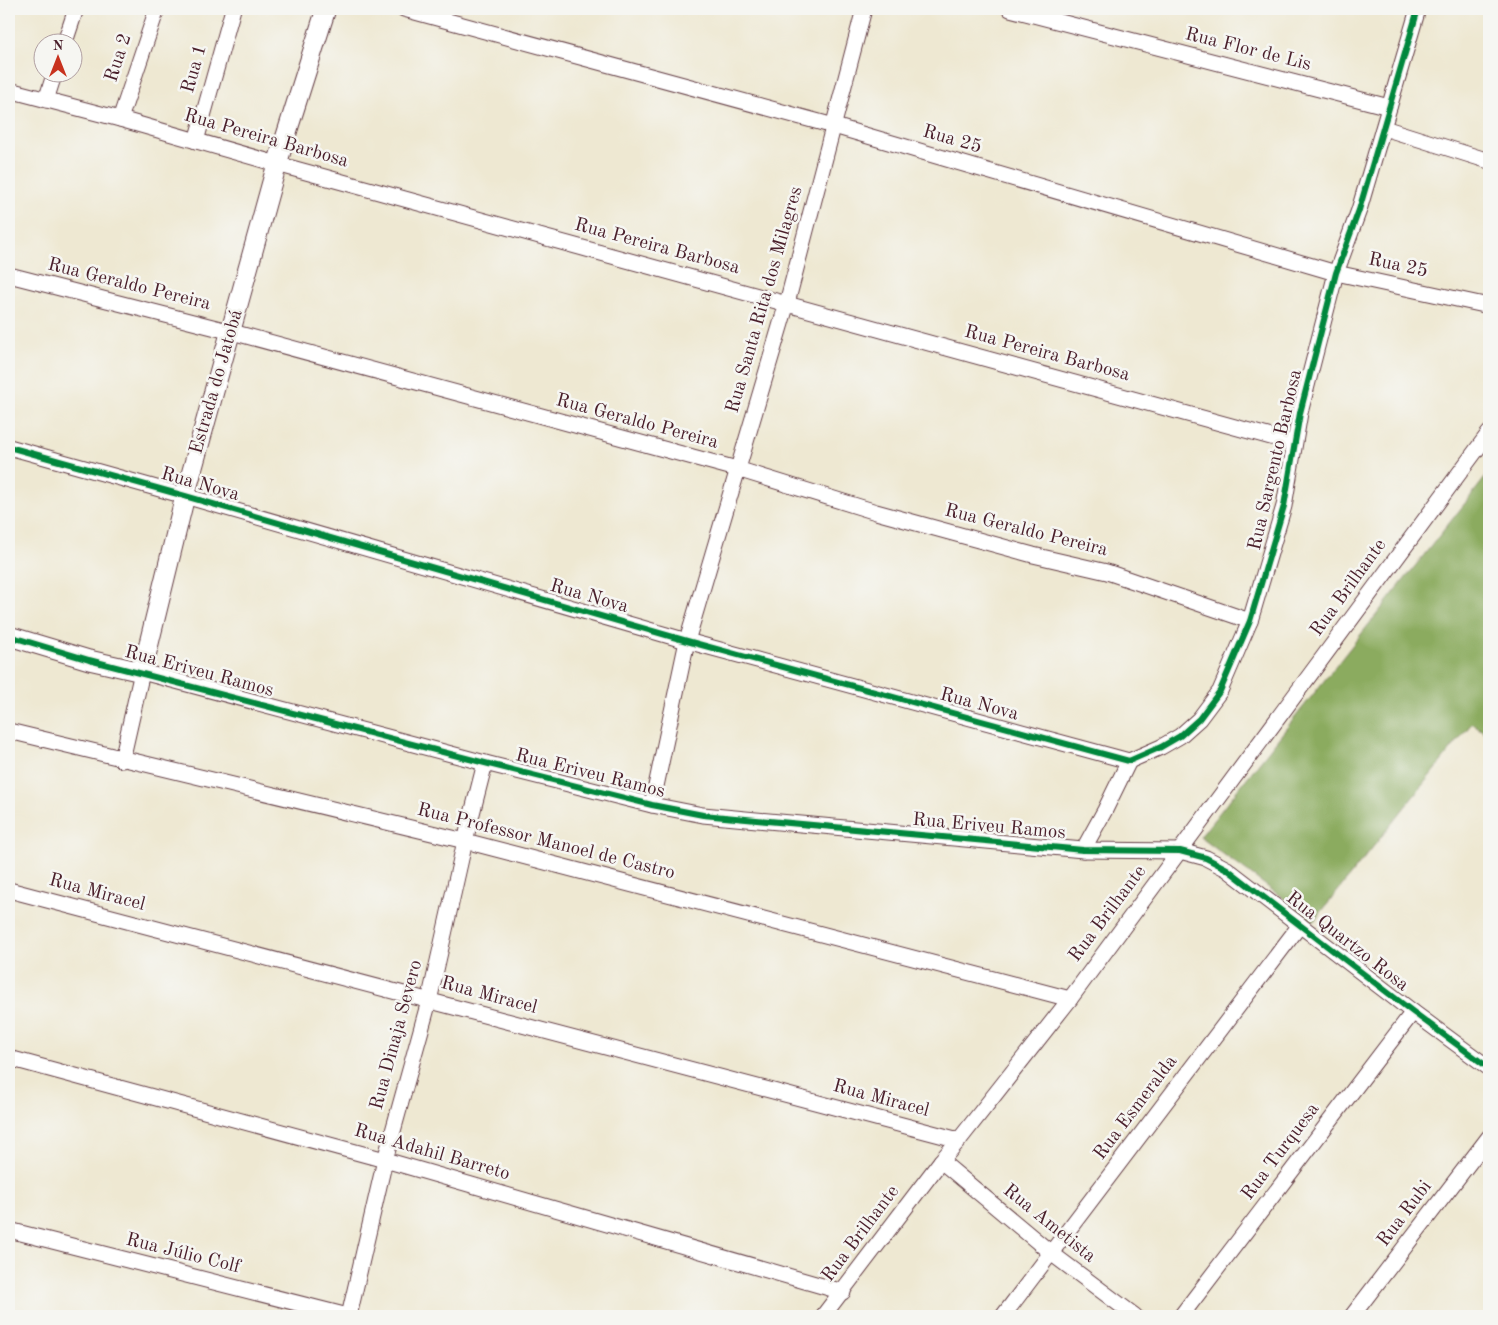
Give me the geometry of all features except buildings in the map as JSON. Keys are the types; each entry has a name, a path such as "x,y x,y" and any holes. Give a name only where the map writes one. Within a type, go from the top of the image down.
{"street":[{"path":"68,32 76,9"},
{"name":"Rua 2","path":"120,119 157,9"},
{"name":"Rua 1","path":"196,140 233,9"},
{"name":"Estrada do Jatobá","path":"122,760 185,496 277,164 326,9"},
{"name":"Rua 25","path":"404,9 834,126 1336,273 1489,306"},
{"name":"Rua Santa Rita dos Milagres","path":"652,805 687,641 786,303 864,9"},
{"name":"Rua Flor de Lis","path":"1010,9 1389,107"},
{"name":"Rua Sargento Barbosa","path":"1129,761 1161,747 1180,736 1199,719 1220,692 1250,621 1284,506 1294,443 1336,273 1359,210 1418,9"},
{"path":"46,100 52,82"},
{"name":"Rua Pereira Barbosa","path":"9,90 1294,443"},
{"path":"1384,128 1489,161"},
{"name":"Rua Geraldo Pereira","path":"9,275 232,332 736,469 876,512 1033,555 1107,572 1250,621"},
{"name":"Rua Brilhante","path":"823,1316 941,1162 1070,999 1489,433"},
{"name":"Rua Nova","path":"9,447 687,641 1129,761"},
{"name":"Rua Eriveu Ramos","path":"9,636 89,660 142,672 485,763 652,805 703,815 1083,850 1180,851"},
{"name":"Rua Professor Manoel de Castro","path":"9,732 465,840 1070,999"},
{"path":"1083,850 1129,761"},
{"name":"Rua Dinaja Severo","path":"348,1316 385,1160 429,1001 465,840 485,763"},
{"name":"Rua Quartzo Rosa","path":"1180,851 1206,858 1227,869 1489,1068"},
{"name":"Rua Miracel","path":"9,890 959,1140"},
{"name":"Rua Esmeralda","path":"1004,1316 1300,925"},
{"name":"Rua Turquesa","path":"1181,1316 1413,1012"},
{"name":"Rua Adahil Barreto","path":"9,1058 385,1160 843,1292"},
{"name":"Rua Rubi","path":"1352,1316 1489,1137"},
{"name":"Rua Ametista","path":"941,1162 1051,1253 1135,1316"},
{"name":"Rua Júlio Colf","path":"9,1230 348,1316"}],"green space":[{"path":"1489,473 1489,736 1472,723 1314,921 1200,837"}],"cycle path":[{"path":"9,447 687,641 1129,761 1161,747 1180,736 1199,719 1220,691 1250,621 1284,506 1300,413 1336,273 1359,210 1418,9"},
{"path":"9,636 89,660 485,763 652,805 703,815 1083,850 1180,851 1206,858 1227,869 1489,1068"}]}
